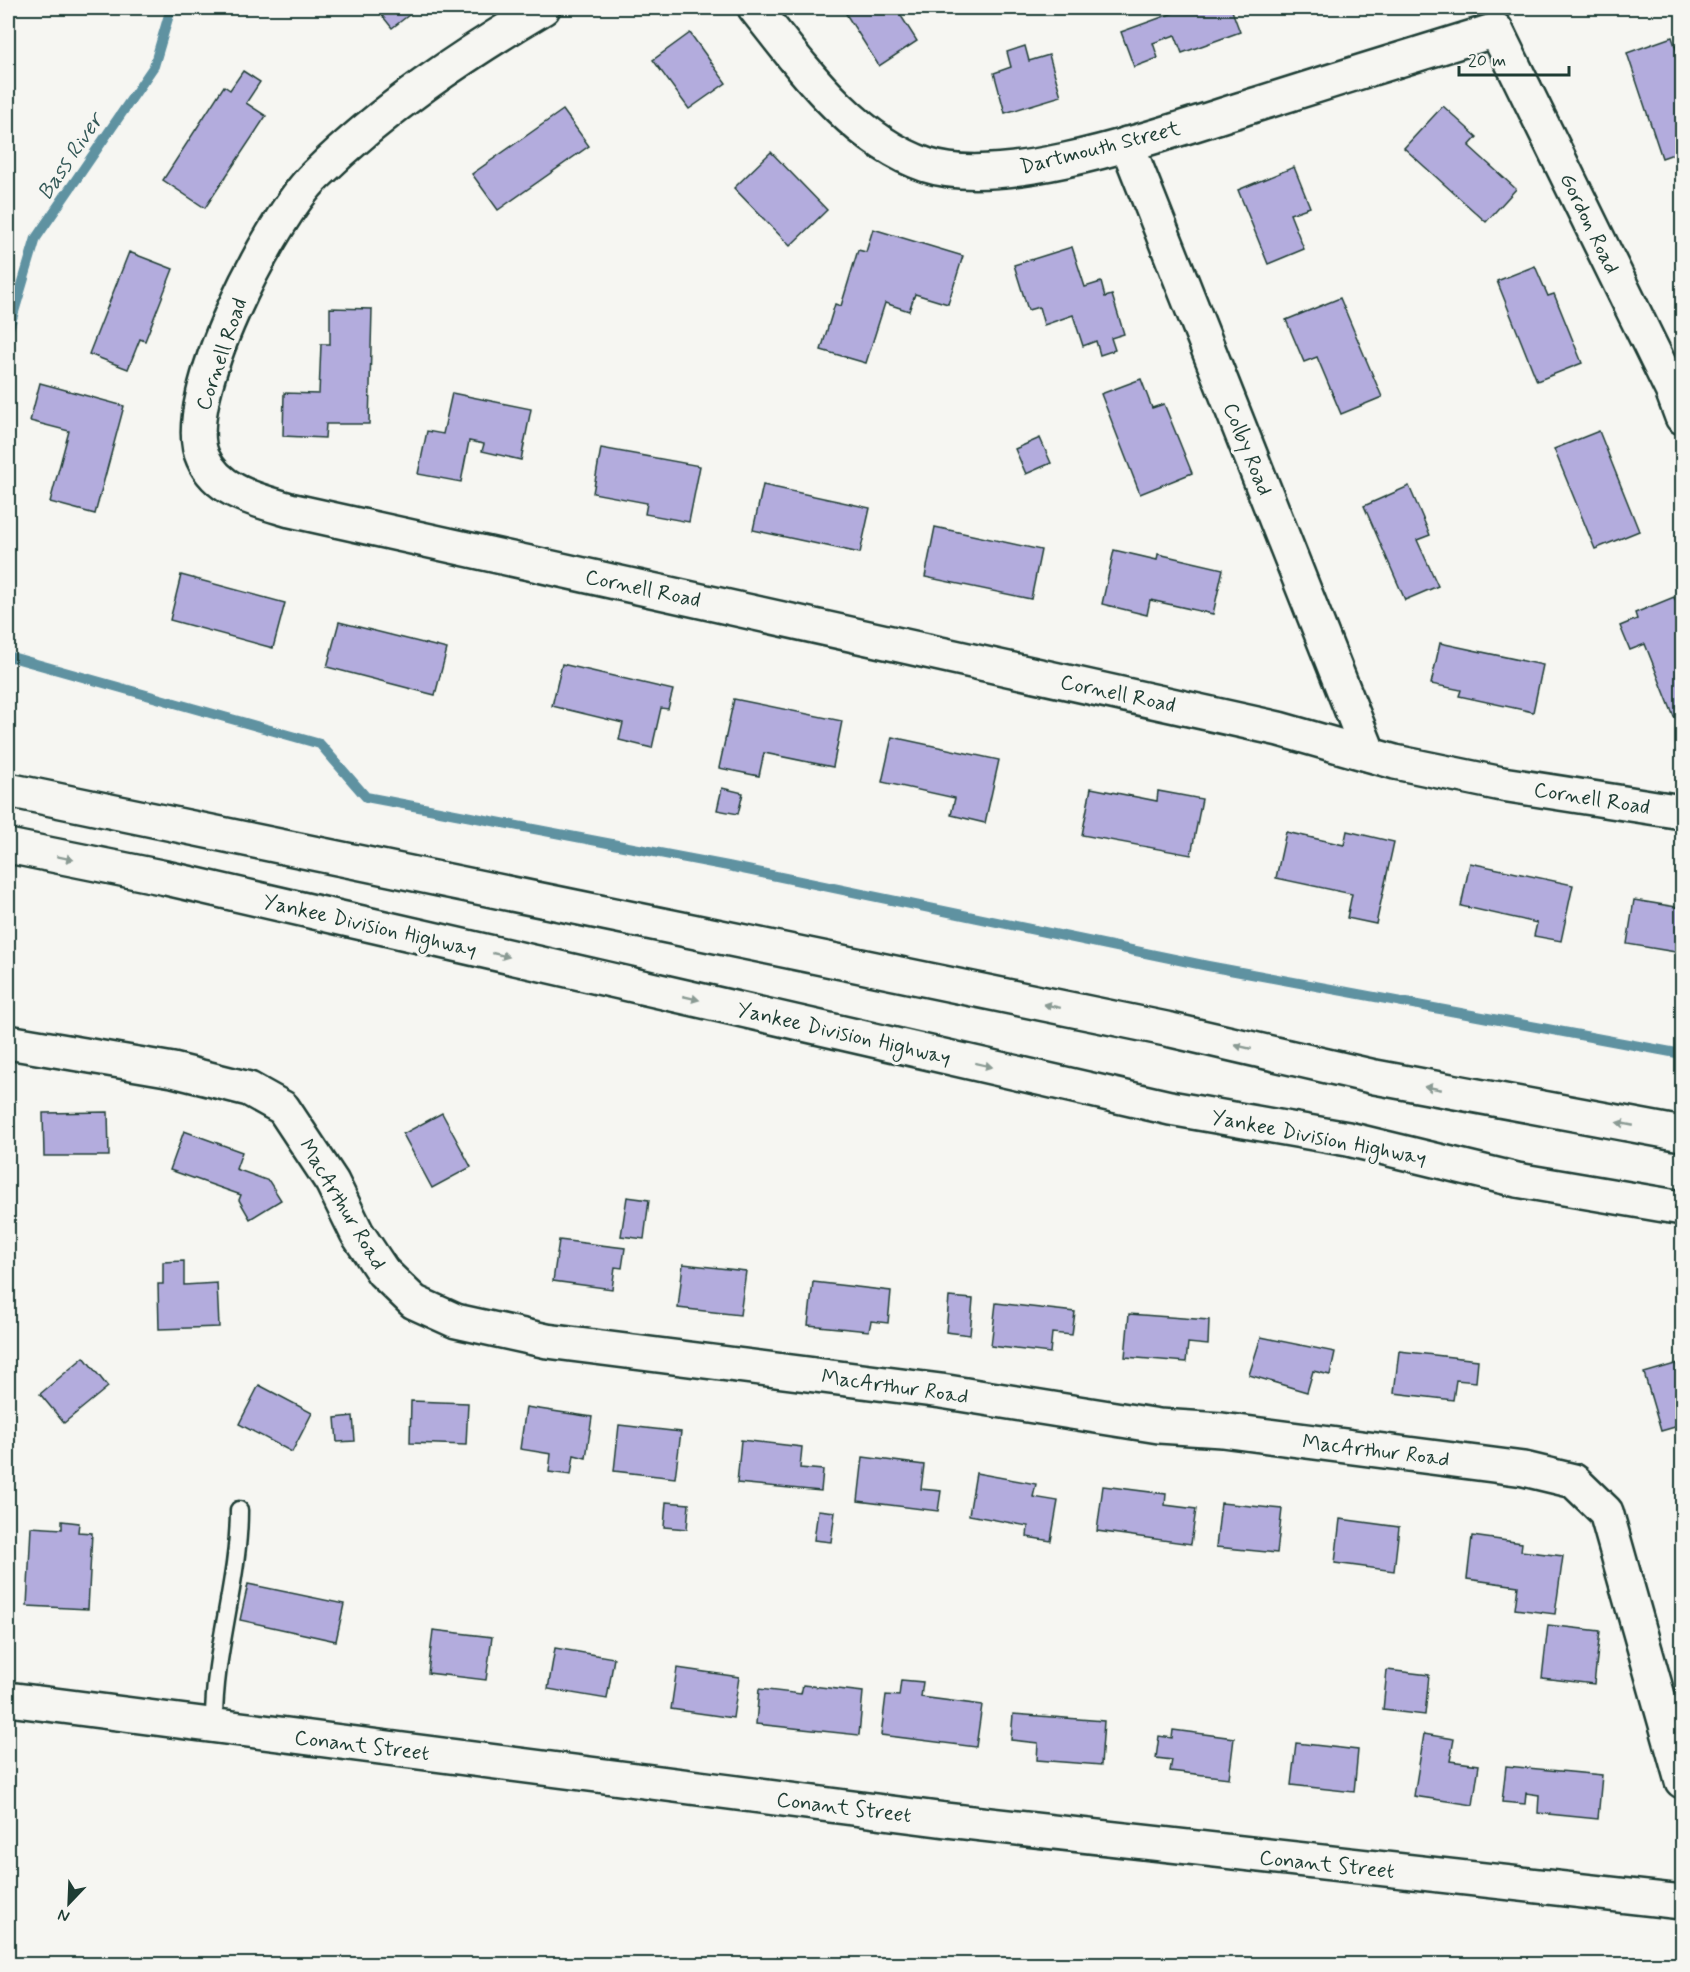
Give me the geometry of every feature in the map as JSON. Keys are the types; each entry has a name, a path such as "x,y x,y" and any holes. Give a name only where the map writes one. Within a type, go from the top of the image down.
{"main road":[{"name":"Cornell Road","path":"543,8 484,43 394,106 314,176 266,242 230,320 206,386 197,430 202,458 216,478 241,494 290,510 1279,729 1370,754 1502,784 1683,812"},
{"name":"Dartmouth Street","path":"755,8 810,77 869,135 927,165 971,172 1025,168 1127,144 1496,30"},
{"name":"Gordon Road","path":"1496,30 1672,390 1683,417"},
{"name":"Colby Road","path":"1127,144 1370,754"},
{"path":"8,790 1171,1030 1375,1077 1683,1134"},
{"name":"Yankee Division Highway","path":"8,846 166,878 1170,1108 1348,1139 1517,1180 1683,1208"},
{"name":"MacArthur Road","path":"8,1042 173,1070 249,1089 284,1108 332,1182 357,1233 383,1272 414,1302 456,1321 547,1341 941,1391 1159,1426 1222,1430 1524,1469 1574,1481 1606,1512 1683,1781"},
{"name":"Conant Street","path":"8,1699 935,1819 1683,1902"}],"lane":[{"path":"213,1725 213,1686 234,1567 239,1510"}],"building":[{"path":"376,8 418,8 392,28"},
{"path":"856,8 896,8 917,41 879,66 846,14"},
{"path":"1187,8 1231,8 1240,32 1182,53 1175,35 1153,43 1158,58 1134,67 1121,32"},
{"path":"690,33 726,83 689,109 653,60"},
{"path":"1672,37 1682,66 1682,151 1662,158 1627,53"},
{"path":"1025,46 1029,61 1049,55 1061,96 1005,113 994,73 1011,67 1007,52"},
{"path":"243,71 260,82 246,103 266,116 205,208 163,180 224,86 230,90"},
{"path":"1443,106 1477,137 1469,146 1516,189 1486,222 1404,148"},
{"path":"563,110 589,146 498,210 472,174"},
{"path":"771,152 827,210 790,246 734,188"},
{"path":"1294,167 1310,207 1290,214 1304,249 1268,264 1238,190"},
{"path":"873,229 963,256 948,304 915,294 909,311 885,303 866,363 821,350 835,304 841,306 858,250 866,252"},
{"path":"1072,247 1085,287 1101,282 1105,297 1112,295 1124,334 1111,338 1115,350 1100,355 1096,341 1083,346 1073,315 1044,325 1039,307 1028,310 1014,265"},
{"path":"129,252 173,269 145,341 140,339 128,369 89,354"},
{"path":"1535,266 1548,296 1554,294 1582,363 1537,381 1497,281"},
{"path":"1340,298 1382,397 1341,414 1317,357 1304,362 1286,320"},
{"path":"330,308 372,309 369,424 326,424 325,438 283,436 284,393 319,394 321,344 330,344"},
{"path":"1141,379 1152,408 1164,404 1192,473 1140,494 1101,394"},
{"path":"40,383 124,406 95,514 50,502 69,431 30,421"},
{"path":"452,393 531,409 521,460 482,451 484,444 469,441 461,482 418,474 427,431 443,434"},
{"path":"1599,431 1639,531 1595,549 1554,449"},
{"path":"1040,438 1051,463 1026,474 1015,449"},
{"path":"601,448 700,466 689,522 645,514 647,503 593,493"},
{"path":"763,485 870,508 860,553 753,530"},
{"path":"1409,486 1430,535 1417,540 1438,586 1405,600 1364,506"},
{"path":"935,527 1041,550 1031,599 925,577"},
{"path":"1114,550 1157,560 1158,554 1223,569 1213,614 1150,600 1147,615 1102,604"},
{"path":"181,575 285,603 273,648 170,620"},
{"path":"1674,597 1682,618 1682,714 1674,717 1645,644 1630,650 1620,626 1637,619 1635,613"},
{"path":"339,622 447,649 435,695 327,667"},
{"path":"1440,643 1543,665 1533,712 1459,696 1461,690 1431,684"},
{"path":"562,664 673,690 668,709 661,708 652,748 619,740 623,723 552,706"},
{"path":"734,699 842,721 833,767 764,753 759,776 719,768"},
{"path":"892,737 999,760 985,823 951,815 955,798 882,782"},
{"path":"722,788 743,793 738,814 717,810"},
{"path":"1091,788 1157,801 1158,791 1202,799 1191,855 1082,835"},
{"path":"1347,831 1394,842 1376,924 1347,918 1352,894 1276,878 1286,832 1344,845"},
{"path":"1470,863 1573,885 1561,941 1534,936 1537,923 1461,906"},
{"path":"1634,900 1682,908 1682,953 1627,944"},
{"path":"108,1112 109,1156 44,1156 43,1113"},
{"path":"442,1113 471,1167 432,1188 403,1134"},
{"path":"184,1131 242,1152 236,1169 269,1181 281,1200 250,1219 239,1200 241,1195 170,1170"},
{"path":"627,1197 649,1200 644,1239 621,1236"},
{"path":"559,1240 625,1248 622,1268 615,1267 612,1289 553,1281"},
{"path":"184,1261 184,1285 217,1283 219,1327 159,1329 158,1284 163,1284 163,1262"},
{"path":"683,1264 746,1271 740,1315 678,1308"},
{"path":"813,1282 891,1291 888,1323 871,1321 869,1331 808,1325"},
{"path":"949,1297 973,1299 970,1335 946,1332"},
{"path":"996,1303 1075,1312 1072,1335 1052,1333 1050,1353 991,1346"},
{"path":"1129,1314 1209,1320 1208,1345 1188,1343 1186,1362 1125,1357"},
{"path":"1261,1337 1335,1352 1330,1375 1313,1371 1307,1392 1249,1375"},
{"path":"1399,1351 1478,1360 1476,1382 1456,1380 1453,1400 1394,1393"},
{"path":"84,1357 108,1387 64,1423 40,1394"},
{"path":"1682,1362 1682,1425 1661,1431 1644,1373"},
{"path":"259,1385 312,1413 292,1452 239,1424"},
{"path":"411,1401 468,1403 466,1445 410,1443"},
{"path":"526,1407 592,1417 586,1458 574,1455 571,1475 549,1472 551,1454 520,1449"},
{"path":"353,1416 355,1441 337,1442 335,1418"},
{"path":"619,1425 681,1432 675,1478 614,1471"},
{"path":"741,1440 802,1447 800,1468 823,1470 821,1491 737,1483"},
{"path":"863,1457 924,1465 921,1489 941,1491 938,1511 858,1501"},
{"path":"976,1473 1036,1484 1033,1497 1058,1501 1051,1541 1027,1537 1028,1526 969,1515"},
{"path":"1103,1486 1166,1494 1165,1505 1196,1509 1191,1544 1097,1531"},
{"path":"666,1502 689,1504 687,1529 664,1527"},
{"path":"1221,1503 1282,1509 1277,1553 1216,1547"},
{"path":"818,1510 835,1512 831,1542 814,1540"},
{"path":"1340,1519 1399,1527 1394,1571 1335,1563"},
{"path":"62,1521 79,1523 78,1532 92,1533 88,1609 27,1606 31,1527 62,1529"},
{"path":"1472,1536 1522,1543 1521,1551 1563,1556 1555,1614 1515,1609 1518,1586 1467,1579"},
{"path":"248,1584 344,1604 336,1641 240,1620"},
{"path":"1548,1625 1600,1631 1594,1684 1542,1678"},
{"path":"433,1630 492,1637 486,1680 428,1673"},
{"path":"555,1648 614,1658 607,1699 548,1689"},
{"path":"677,1668 739,1677 733,1718 671,1709"},
{"path":"1387,1670 1429,1675 1425,1715 1383,1710"},
{"path":"901,1680 923,1682 921,1697 982,1705 976,1747 881,1735 886,1695 899,1696"},
{"path":"803,1685 863,1692 859,1735 756,1724 759,1689 801,1694"},
{"path":"1013,1714 1104,1721 1101,1765 1037,1760 1038,1743 1011,1740"},
{"path":"1173,1730 1234,1738 1229,1778 1170,1771 1172,1760 1156,1758 1159,1736 1172,1738"},
{"path":"1424,1734 1454,1739 1450,1761 1479,1765 1473,1805 1414,1796"},
{"path":"1296,1743 1358,1750 1354,1792 1291,1785"},
{"path":"1506,1766 1602,1775 1598,1819 1538,1813 1539,1795 1526,1793 1525,1804 1502,1802"}],"waterway":[{"name":"Bass River","path":"8,332 36,238 154,66 171,8"},
{"path":"8,656 320,744 366,797 728,866 1208,966 1682,1054"}]}
